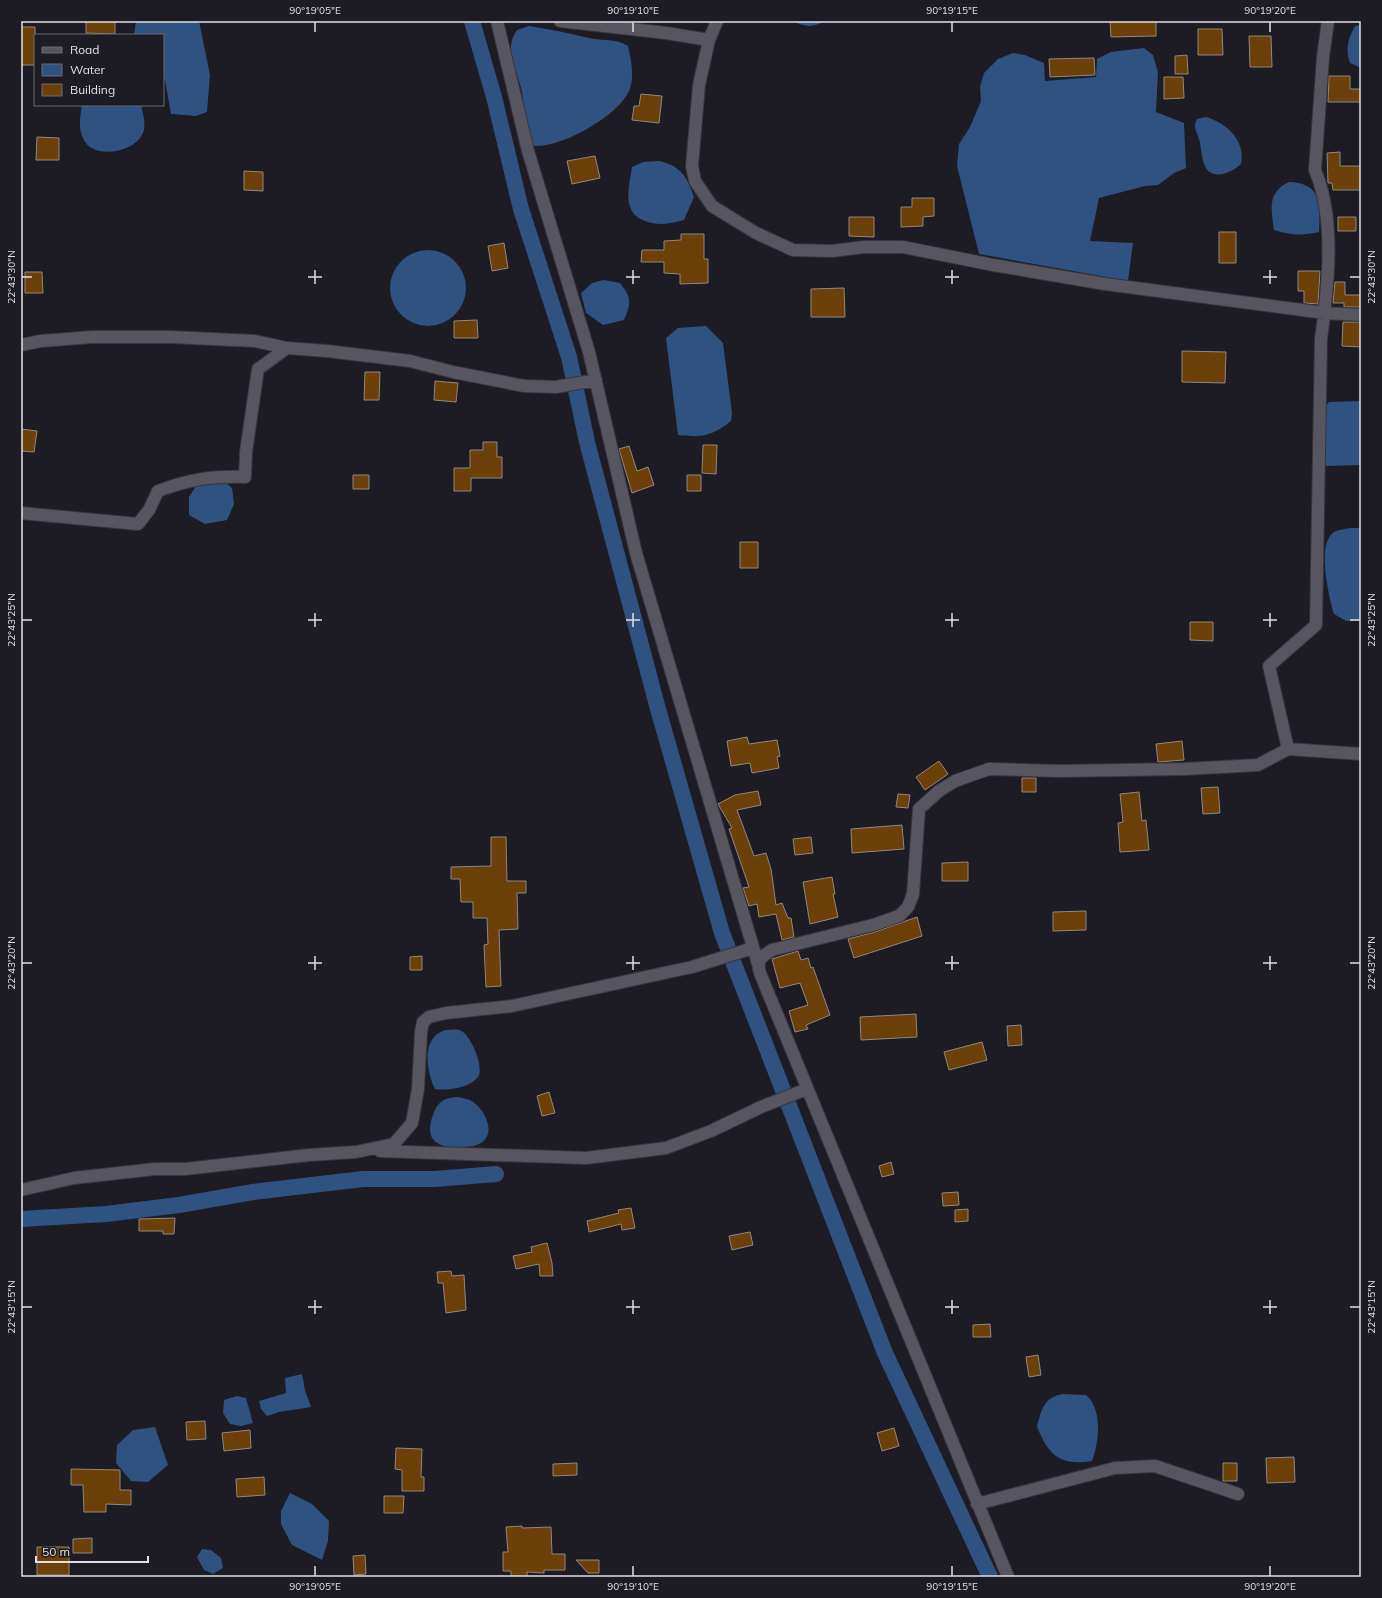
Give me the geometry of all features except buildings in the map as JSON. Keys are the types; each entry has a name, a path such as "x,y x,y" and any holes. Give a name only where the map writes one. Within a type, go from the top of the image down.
{"street":[{"path":"497,21 528,151 590,352 636,553 758,964 807,1089 1008,1577"},
{"path":"560,21 666,33 709,40"},
{"path":"717,21 709,40 699,85 692,166 695,181 712,206 756,233 793,250 832,251 864,247 903,247 993,265 1106,284 1325,313 1361,315"},
{"path":"1288,749 1269,666 1316,625 1321,339 1325,313 1328,234 1324,199 1315,170 1323,64 1328,21"},
{"path":"21,345 41,341 92,337 171,337 255,341 287,348 327,351 410,361 453,372 524,386 556,387 596,380"},
{"path":"21,513 138,524 149,510 158,491 182,482 217,476 245,477 246,452 258,369 287,348"},
{"path":"758,964 762,956 772,950 874,925 899,916 908,907 913,894 919,809 939,790 955,781 989,769 1059,772 1184,769 1258,765 1288,749 1361,754"},
{"path":"361,1151 394,1144 412,1123 418,1089 421,1032 423,1022 429,1017 446,1013 512,1006 692,967 753,948"},
{"path":"21,1190 74,1178 97,1175 155,1169 185,1169 309,1154 361,1151 586,1158 666,1148 807,1089"},
{"path":"977,1504 1115,1468 1156,1466 1238,1494"}],"water":[{"path":"136,21 199,21 210,75 207,112 196,116 171,114 164,79 164,34 134,34"},
{"path":"793,21 824,21 816,25 808,26 801,25"},
{"path":"1361,25 1361,68 1350,63 1348,58 1348,49 1349,40 1355,26"},
{"path":"529,26 594,39 619,42 628,46 632,80 629,91 623,101 601,120 573,136 558,142 533,146 527,135 524,120 522,92 511,54 513,36 517,30"},
{"path":"1144,48 1153,55 1158,72 1156,112 1184,123 1186,168 1174,173 1158,185 1145,186 1099,198 1090,241 1133,243 1128,281 979,254 957,166 959,144 970,127 981,101 980,87 984,73 998,59 1013,53 1025,55 1044,63 1045,81 1096,77 1097,59 1111,52"},
{"path":"82,106 141,106 144,116 142,135 137,141 121,150 112,152 94,149 87,145 81,134 80,122"},
{"path":"1206,117 1228,128 1238,141 1241,148 1241,164 1227,173 1211,173 1207,170 1204,164 1195,125 1197,119"},
{"path":"660,161 674,166 683,174 694,197 684,220 674,223 655,224 637,217 632,212 628,198 628,191 632,167 643,162"},
{"path":"1289,182 1300,183 1314,191 1320,213 1319,232 1296,234 1274,230 1272,202 1277,191"},
{"path":"428,250 442,253 455,261 463,274 466,288 463,302 455,315 442,323 428,326 414,323 401,315 393,302 390,288 393,274 401,261 414,253"},
{"path":"604,280 620,283 627,293 629,305 624,320 603,325 586,313 581,293 592,283"},
{"path":"706,326 723,343 732,413 731,421 718,430 706,435 678,435 666,338 678,328"},
{"path":"1361,401 1361,465 1327,466 1324,463 1325,407 1329,402"},
{"path":"225,482 232,488 234,504 227,520 205,524 189,515 189,497 198,483"},
{"path":"1349,528 1361,528 1361,621 1346,621 1334,614 1329,596 1325,571 1326,547 1329,538 1335,531"},
{"path":"446,1030 459,1030 468,1037 478,1059 480,1072 474,1081 464,1086 445,1090 435,1089 429,1073 429,1047 432,1039"},
{"path":"458,1097 475,1103 480,1108 487,1120 488,1133 486,1138 475,1146 454,1147 440,1145 435,1142 432,1137 430,1124 436,1108 446,1099"},
{"path":"302,1374 305,1390 311,1407 279,1412 267,1416 261,1409 259,1401 286,1393 285,1378"},
{"path":"1063,1394 1086,1395 1095,1409 1098,1435 1092,1461 1071,1462 1063,1460 1051,1451 1041,1437 1037,1427 1044,1405 1051,1398"},
{"path":"237,1396 246,1398 253,1423 241,1426 230,1424 223,1413 224,1400"},
{"path":"155,1427 168,1465 148,1482 131,1481 116,1463 117,1445 133,1430"},
{"path":"290,1493 312,1504 329,1521 328,1541 322,1560 292,1545 281,1524 281,1511"},
{"path":"202,1549 211,1550 221,1558 223,1568 213,1574 204,1570 197,1557"}],"waterway":[{"path":"472,21 494,97 521,209 569,357 587,442 658,709 722,933 885,1353 990,1577"},
{"path":"21,1219 106,1214 179,1205 253,1192 363,1179 435,1179 496,1174"}]}
